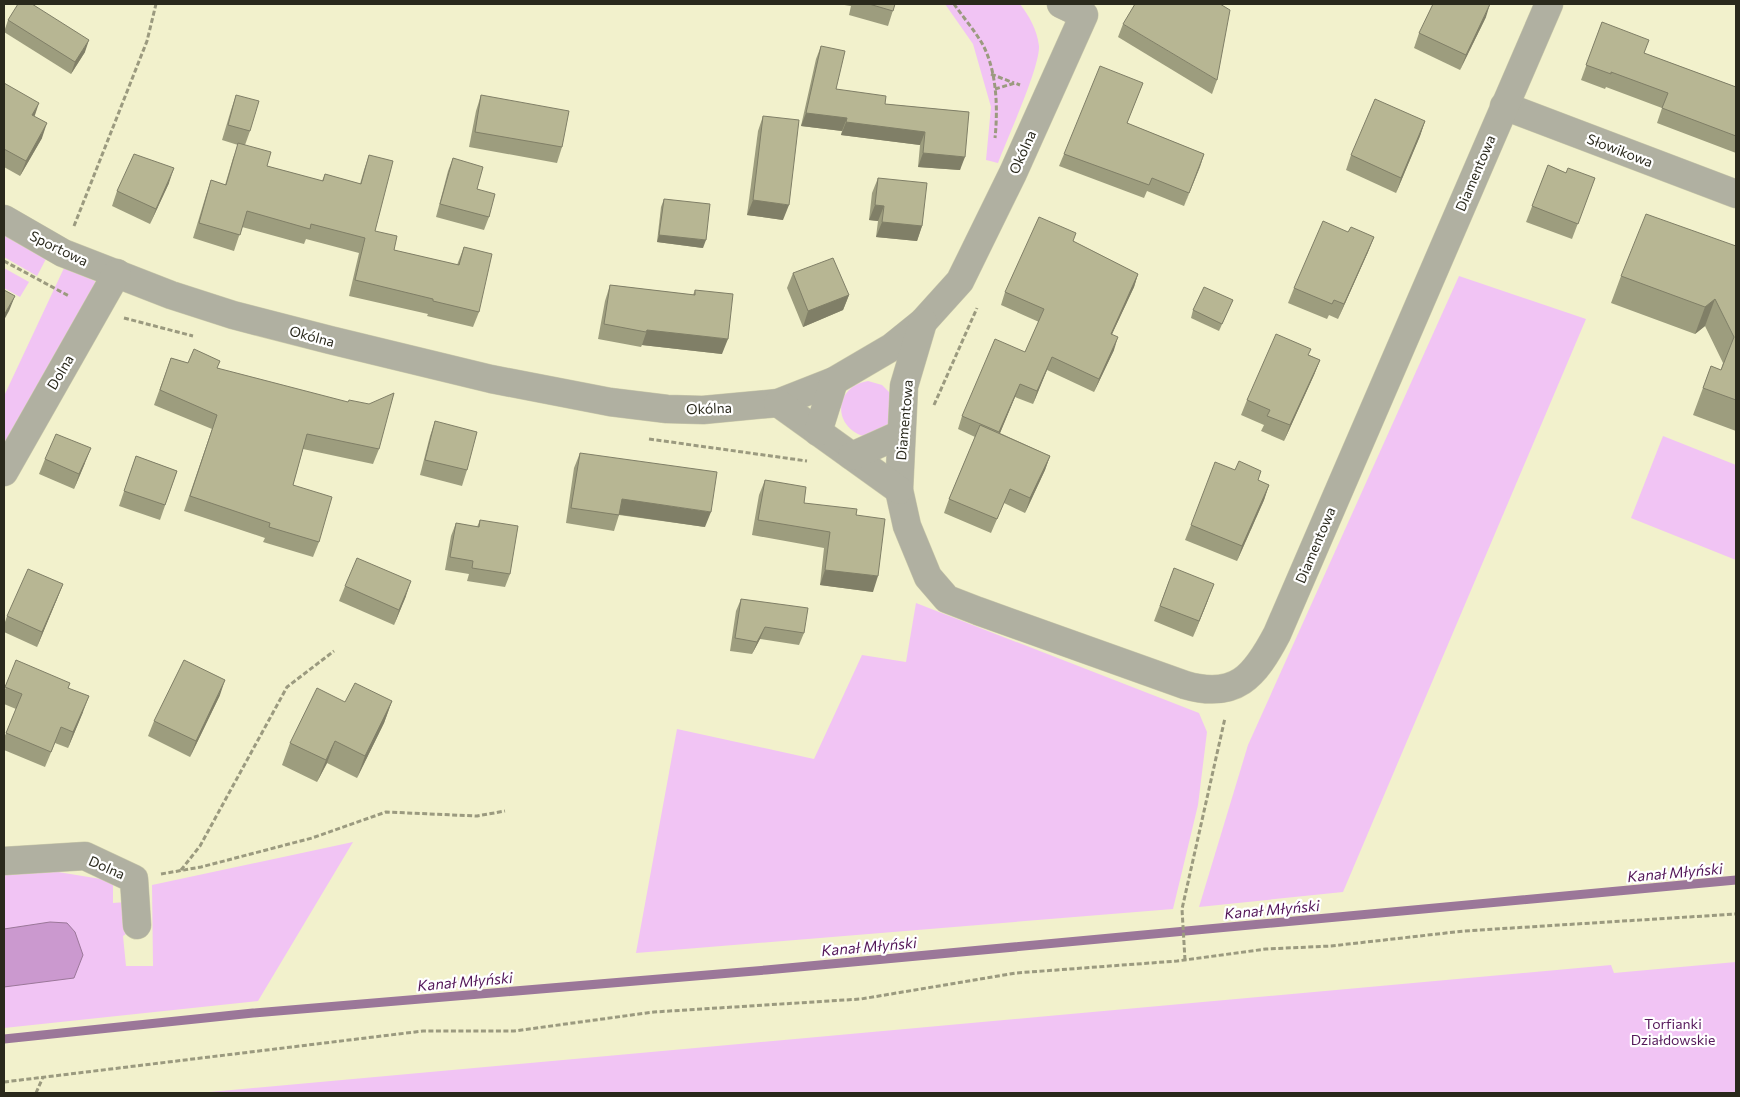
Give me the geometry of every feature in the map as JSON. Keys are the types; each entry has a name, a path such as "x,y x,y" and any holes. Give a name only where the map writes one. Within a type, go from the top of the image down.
{"street":[{"name":"Diamentowa","path":"923,322 904,386 899,490 907,526 920,562 928,577 947,599 1138,670 1201,690 1242,682 1261,664 1277,634 1549,4"},
{"name":"Okólna","path":"117,273 171,295 233,315 330,340 548,390 610,402 667,409 703,410 778,403 834,381 892,347 923,322 960,281 1013,172 1079,7"},
{"name":"Słowikowa","path":"1504,106 1736,194"},
{"name":"Sportowa","path":"4,219 63,253 117,273"},
{"name":"Dolna","path":"4,472 117,273"},
{"path":"863,364 888,374 904,386"},
{"path":"818,432 834,381"},
{"name":"Diamentowa","path":"778,403 899,490"},
{"path":"852,456 901,434"},
{"name":"Dolna","path":"4,861 85,856 134,879 137,925"}],"path":[{"path":"74,227 147,40 156,4"},
{"path":"954,4 984,46 995,89 997,116 994,147"},
{"path":"991,74 1023,86"},
{"path":"995,89 1015,83"},
{"path":"4,261 46,286"},
{"path":"180,871 200,846 286,687 334,651"},
{"path":"1185,960 1182,909 1223,735 1229,686"},
{"path":"134,879 180,871 312,838 386,812 477,816 504,810"},
{"path":"4,1082 423,1031 514,1031 654,1012 861,999 1016,972 1185,960 1266,949 1331,946 1464,932 1736,914"},
{"path":"36,1093 43,1077"}],"green space":[{"path":"945,4 1020,4 1036,34 1039,46 1034,70 998,163 986,160 991,107 973,44"},
{"path":"4,235 47,257 37,276 4,257"},
{"path":"4,268 29,282 20,297 4,288"},
{"path":"64,268 95,281 93,304 4,446 4,396"},
{"path":"1459,276 1586,319 1343,892 1199,907 1248,745"},
{"path":"868,381 882,385 893,396 892,424 866,437 855,432 847,425 842,417 841,408 843,399 848,391 856,385"},
{"path":"1663,436 1736,465 1736,560 1631,518"},
{"path":"916,603 1199,713 1207,732 1198,805 1173,909 636,953 677,729 814,759 862,655 906,662"},
{"path":"353,842 258,1001 4,1028 4,875 52,871 113,881 113,903 126,902 129,932 123,936 126,966 153,966 152,885"},
{"name":"Torfianki Działdowskie","path":"1736,962 1736,1093 199,1093 1611,965 1614,973"}],"shaded area":[{"path":"50,922 67,923 75,932 83,955 74,978 4,987 4,929"}],"building":[{"path":"18,4 32,4 89,40 75,62 8,20"},
{"path":"869,4 895,4 893,11"},
{"path":"1135,4 1220,4 1230,10 1217,80 1123,24"},
{"path":"1433,4 1490,4 1466,55 1419,33"},
{"path":"1602,22 1649,40 1644,53 1736,87 1736,136 1662,108 1668,93 1586,65"},
{"path":"821,46 845,51 836,89 886,96 885,104 969,112 965,157 923,153 925,132 846,122 847,118 806,113"},
{"path":"1100,66 1143,83 1127,123 1204,154 1189,193 1152,178 1149,185 1064,154"},
{"path":"4,83 39,103 32,115 47,123 26,161 4,149"},
{"path":"236,95 259,101 250,131 228,125"},
{"path":"481,95 569,111 562,147 475,132"},
{"path":"1375,99 1425,121 1401,178 1351,155"},
{"path":"763,116 799,120 789,205 753,200"},
{"path":"238,143 271,152 267,166 323,181 325,174 361,184 369,155 393,161 375,231 397,236 394,250 459,265 464,247 492,254 479,312 355,280 365,238 311,224 310,229 247,211 240,235 199,223 211,180 226,185"},
{"path":"134,154 174,168 156,209 117,191"},
{"path":"453,158 483,167 477,189 495,194 489,217 440,204"},
{"path":"1548,165 1566,173 1568,168 1595,178 1578,224 1532,206"},
{"path":"878,178 927,183 922,226 882,222 884,206 875,205"},
{"path":"664,199 710,204 706,240 659,235"},
{"path":"1646,214 1736,246 1736,400 1703,388 1711,366 1721,370 1734,337 1715,299 1705,307 1621,276"},
{"path":"1039,217 1076,233 1073,241 1138,274 1111,334 1118,337 1099,379 1052,357 1037,391 1020,384 999,432 962,416 995,339 1025,352 1044,309 1005,292"},
{"path":"1323,221 1348,232 1351,227 1374,237 1344,304 1334,300 1332,304 1294,288"},
{"path":"833,258 849,295 808,311 793,273"},
{"path":"610,285 695,295 695,290 733,294 728,339 647,330 646,332 604,324"},
{"path":"1204,287 1233,300 1222,324 1193,310"},
{"path":"4,290 15,296 4,315"},
{"path":"1276,334 1311,349 1308,355 1320,360 1290,425 1267,416 1270,410 1247,400"},
{"path":"194,349 220,361 217,368 348,402 349,400 369,404 394,393 379,449 307,434 293,485 332,497 319,542 269,527 270,523 190,496 217,415 160,390 171,358 188,363"},
{"path":"435,421 477,432 467,470 425,460"},
{"path":"980,425 1050,456 1030,498 1010,489 997,519 949,499"},
{"path":"56,434 91,448 79,474 45,459"},
{"path":"580,453 717,472 711,512 622,499 619,515 571,508"},
{"path":"136,456 177,471 165,505 124,491"},
{"path":"1239,461 1261,471 1258,480 1269,485 1242,546 1191,525 1215,462 1235,470"},
{"path":"765,480 806,487 804,503 857,509 856,515 885,519 878,576 825,570 830,532 758,520"},
{"path":"480,520 518,526 510,574 472,568 473,561 450,557 456,523 479,527"},
{"path":"357,558 411,581 399,610 345,586"},
{"path":"1174,568 1214,584 1199,621 1160,606"},
{"path":"28,569 63,584 42,632 7,616"},
{"path":"741,599 808,608 804,633 765,627 757,642 735,638"},
{"path":"16,660 70,683 68,688 89,696 73,732 61,727 51,752 6,733 22,694 5,687"},
{"path":"184,660 225,680 196,741 154,721"},
{"path":"355,683 392,701 365,756 335,741 326,760 290,743 317,688 345,702"}],"waterway":[{"name":"Kanał Młyński","path":"4,1039 253,1013 766,970 1736,880"}]}
